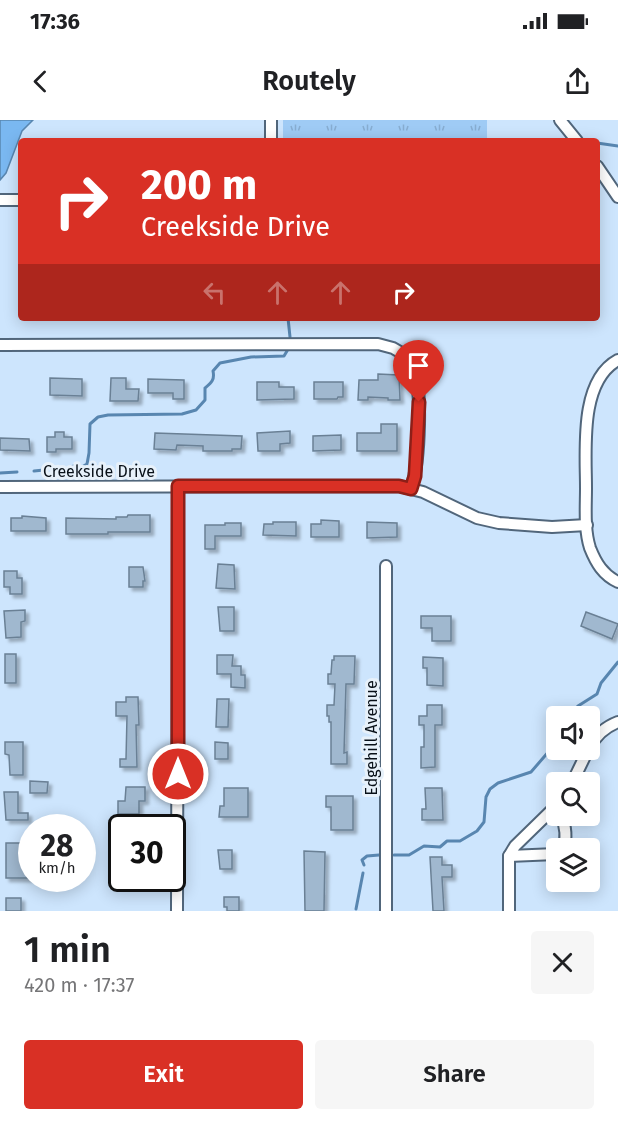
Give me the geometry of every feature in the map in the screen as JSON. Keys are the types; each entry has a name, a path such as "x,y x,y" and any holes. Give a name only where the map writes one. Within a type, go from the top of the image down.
{"street":[{"path":"271,120 271,138"},
{"path":"560,120 575,138"},
{"path":"600,170 618,197"},
{"path":"0,200 18,200"},
{"path":"0,345 378,344 393,348 412,359 418,384 415,476 411,489"},
{"path":"618,360 612,363 598,381 590,400 585,434 589,543 599,567 606,575 618,582"},
{"path":"177,911 178,486"},
{"name":"Creekside Drive","path":"0,487 399,486 423,492 477,518 499,523 587,525"},
{"name":"Edgehill Avenue","path":"386,566 386,911"},
{"path":"600,733 618,722"},
{"path":"509,911 509,856 515,846 546,820"},
{"path":"509,856 546,855"}],"green space":[{"path":"283,120 487,120 487,138 283,138"}],"shaded area":[{"path":"0,120 33,120 18,138 6,173 0,180"}],"building":[{"path":"378,374 399,375 400,400 368,397 368,400 358,400 359,380 378,380"},
{"path":"50,378 82,379 82,396 50,395"},
{"path":"111,378 126,378 126,389 139,389 138,401 110,401"},
{"path":"148,379 184,380 184,399 173,399 173,393 148,393"},
{"path":"257,382 279,382 279,387 294,387 294,399 257,400"},
{"path":"314,382 343,382 343,397 314,399"},
{"path":"381,424 397,424 397,451 357,451 357,433 381,433"},
{"path":"290,431 290,443 280,444 280,451 258,451 257,433"},
{"path":"55,432 64,432 64,437 72,437 72,449 56,449 56,452 47,452 47,437 55,437"},
{"path":"155,433 242,436 241,449 203,451 203,446 177,445 176,450 154,449"},
{"path":"341,435 341,450 313,451 313,436"},
{"path":"0,438 29,439 30,451 0,450"},
{"path":"128,515 150,515 150,532 66,534 66,518 116,519 116,517 127,517"},
{"path":"22,516 46,518 46,531 11,531 11,518 22,518"},
{"path":"321,520 339,521 339,537 311,537 311,524 321,524"},
{"path":"273,522 296,522 296,536 263,535 264,524 273,524"},
{"path":"367,522 397,523 397,537 367,538"},
{"path":"225,523 241,523 241,536 215,536 215,549 205,549 205,525 225,525"},
{"path":"218,564 234,565 235,589 216,588"},
{"path":"129,567 143,567 145,581 143,581 143,587 129,587"},
{"path":"4,571 17,571 17,578 22,578 22,594 10,594 10,587 4,587"},
{"path":"218,607 234,607 234,631 220,631"},
{"path":"25,610 25,621 21,622 21,637 6,638 4,611"},
{"path":"586,612 618,624 612,639 581,626"},
{"path":"421,616 451,616 451,641 432,641 432,628 421,628"},
{"path":"5,654 16,654 16,683 5,683"},
{"path":"217,655 233,655 232,666 241,666 241,675 245,675 245,688 231,687 231,674 217,674"},
{"path":"334,656 355,656 354,684 346,684 344,753 347,752 347,764 331,764 331,722 327,716 327,705 334,705 335,684 328,684 328,674 331,674"},
{"path":"423,657 443,658 443,686 427,685 427,668 423,668"},
{"path":"126,697 138,697 137,767 120,767 120,759 126,759 127,716 116,716 116,702 126,702"},
{"path":"217,699 229,699 228,727 216,727"},
{"path":"427,705 442,705 442,725 435,725 435,767 421,768 424,725 419,725 419,716 427,716"},
{"path":"5,742 23,742 23,775 10,775 9,755 5,754"},
{"path":"215,742 228,743 228,759 215,759"},
{"path":"30,781 48,782 47,793 30,793"},
{"path":"126,787 145,787 145,801 139,801 139,814 118,814 118,801 125,801"},
{"path":"224,788 248,788 248,817 219,817 220,806 224,806"},
{"path":"425,788 442,788 443,820 422,820 422,809 426,809"},
{"path":"4,792 18,792 18,813 28,814 18,814 18,820 6,820"},
{"path":"326,796 353,796 353,830 331,830 331,807 326,807"},
{"path":"6,843 18,843 18,878 6,878"},
{"path":"218,850 232,850 232,869 220,869"},
{"path":"304,851 325,852 324,911 305,911"},
{"path":"430,857 442,857 442,865 452,865 452,877 442,877 444,911 433,911"},
{"path":"224,897 239,897 239,911 227,911 227,907 224,907"},
{"path":"6,898 21,898 21,911 6,911"}],"waterway":[{"path":"600,143 618,146"},
{"path":"288,321 290,337"},
{"path":"59,469 64,472 75,465 82,467 87,464 90,424 98,417 182,414 196,410 205,400 205,388 212,381 213,371 220,363 251,357 284,356 287,351"},
{"path":"34,471 44,470"},
{"path":"0,473 17,472"},
{"path":"578,706 597,694 601,683 618,662"},
{"path":"394,855 409,855 424,846 440,847 447,841 460,841 477,831 484,822 486,797 490,789 498,783 531,772 546,755"},
{"path":"364,865 362,860 367,856 379,855"},
{"path":"356,909 363,873"}],"route":[{"path":"178,774 178,486 399,486 411,489 415,476 419,402"}]}
